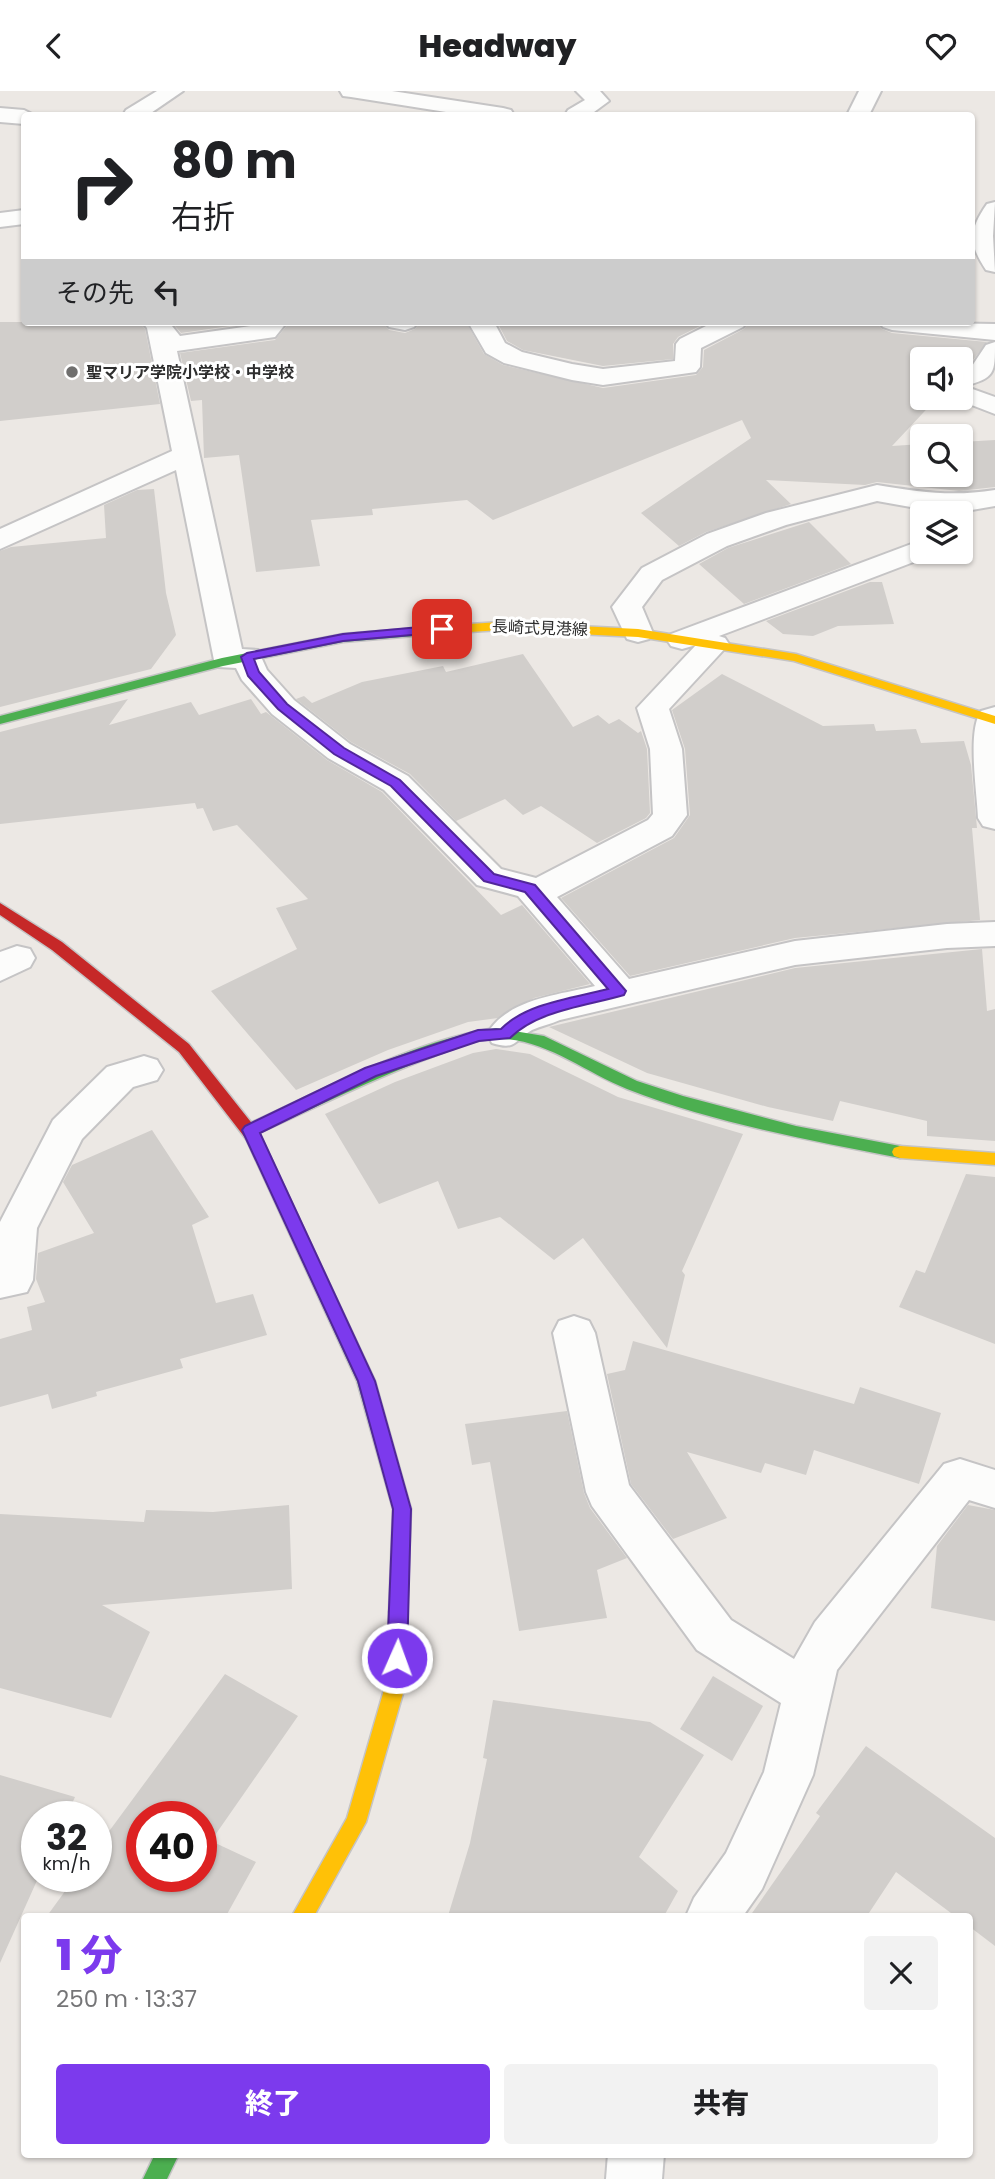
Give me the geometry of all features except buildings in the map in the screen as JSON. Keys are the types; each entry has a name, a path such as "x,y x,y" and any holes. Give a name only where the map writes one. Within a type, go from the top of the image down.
{"street":[{"path":"139,112 172,91"},
{"path":"351,91 476,112"},
{"path":"581,112 598,101 587,91"},
{"path":"860,112 870,91"},
{"path":"0,115 21,117"},
{"path":"975,198 995,201"},
{"path":"995,209 981,236 995,265"},
{"path":"0,220 21,217"},
{"path":"159,326 186,455 238,659 283,706 339,751 396,783 489,877 526,887 619,991"},
{"path":"160,326 174,344 266,332 271,326"},
{"path":"483,326 495,348 513,358 603,377 687,367 689,344 726,326"},
{"path":"933,326 995,332"},
{"path":"973,374 982,371 995,350"},
{"path":"973,398 995,406"},
{"path":"0,540 186,455"},
{"path":"638,633 627,607 652,574 717,540 776,519 877,493 910,502"},
{"path":"973,502 995,498"},
{"path":"682,640 910,554"},
{"name":"長崎式見港線","path":"0,720 238,659 343,638 500,626 638,633 796,658 994,718"},
{"path":"534,894 660,828 667,821 670,815 666,749 653,708 714,644"},
{"path":"994,718 990,754 995,818"},
{"path":"0,908 57,946 184,1048 250,1130 366,1381 402,1509 396,1683 356,1822 304,1913"},
{"path":"505,1034 517,1022 553,1009 619,991 795,953 947,936 995,935"},
{"path":"995,935 990,944 995,953"},
{"path":"250,1130 370,1072 478,1035 505,1034 558,1045 616,1079 651,1091 779,1127 886,1151 995,1159"},
{"path":"0,1282 13,1280 17,1228 67,1130 120,1077 144,1070"},
{"path":"574,1333 608,1492 714,1635 806,1693"},
{"path":"714,1913 744,1871 788,1775 806,1693 817,1660 832,1637 960,1478 995,1489"},
{"path":"154,2179 166,2158"},
{"path":"634,2179 636,2158"}],"traffic: fast":[{"path":"0,720 222,662 343,638 470,628"},
{"path":"250,1130 403,1061 469,1037 496,1033 539,1040 632,1085 681,1101 796,1132 900,1152"},
{"path":"252,1135 366,1381 402,1509 398,1612"},
{"path":"154,2179 166,2158"}],"traffic: slow":[{"path":"470,628 500,626 638,633 796,658 995,720"},
{"path":"900,1152 995,1159"},
{"path":"304,1913 356,1822 396,1683 398,1612"}],"traffic: jam":[{"path":"0,908 57,946 184,1048 252,1135"}],"place":[{"name":"聖マリア学院小学校・中学校","path":"72,372"}],"route":[{"path":"397,1658 402,1509 366,1381 250,1130 370,1072 478,1035 505,1034 517,1022 619,991 530,888 489,877 396,783 339,751 283,706 253,673 247,657 343,638 442,629"}]}
